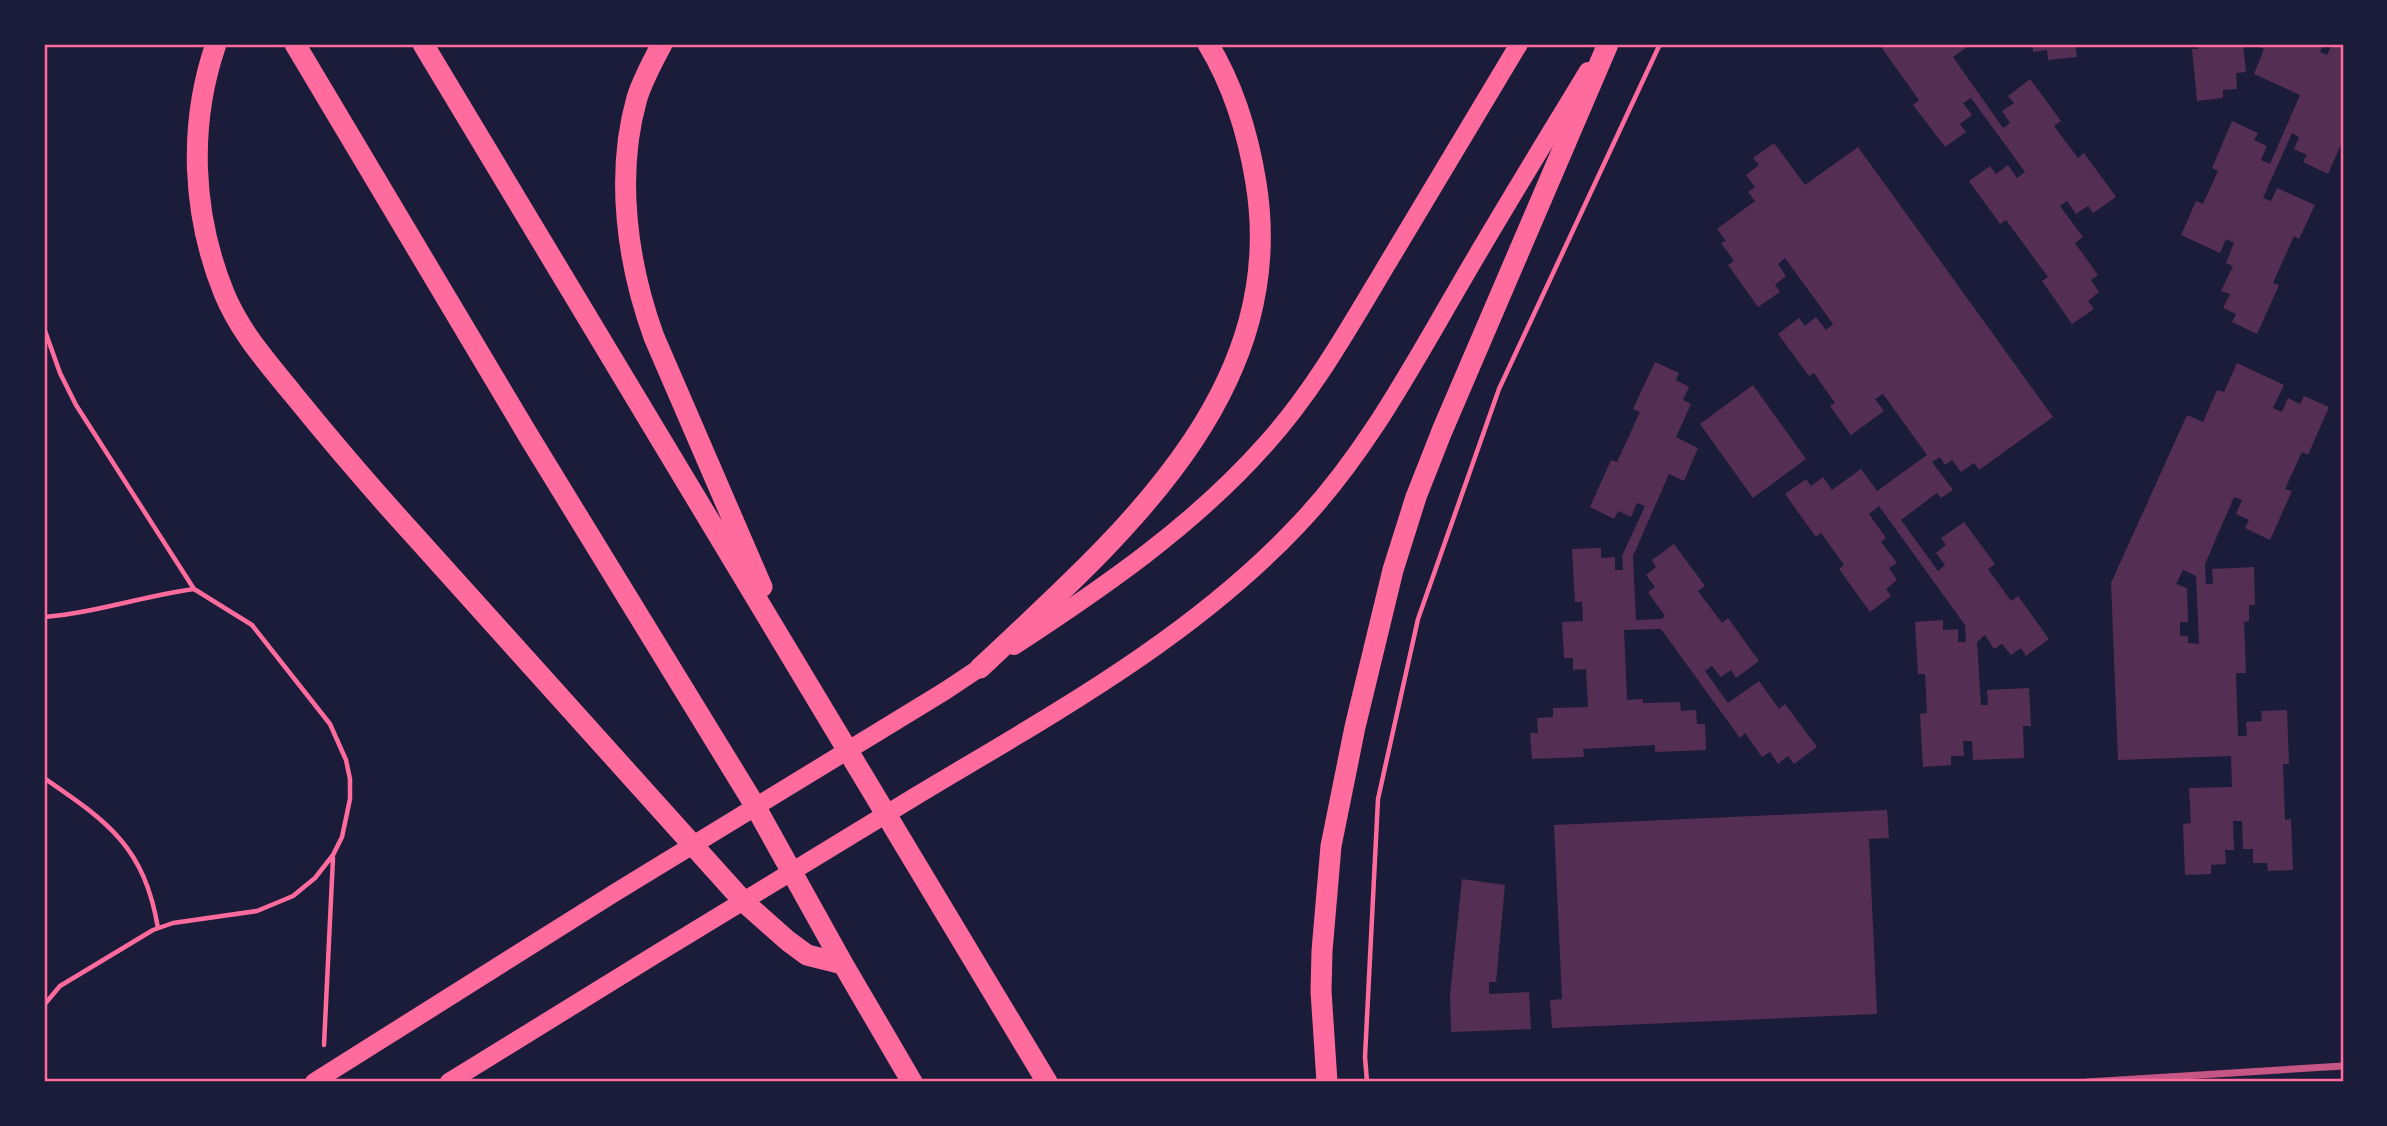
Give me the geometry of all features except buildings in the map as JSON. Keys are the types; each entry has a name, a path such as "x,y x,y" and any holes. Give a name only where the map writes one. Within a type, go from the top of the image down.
{"highway":[{"path":"216,44 204,85 198,121 202,213 218,276 236,319 250,341 351,465 745,903 807,955 843,964"},
{"path":"295,44 531,440 754,804 912,1082"},
{"path":"422,44 1047,1082"},
{"path":"662,44 638,95 628,140 628,219 637,280 669,373 797,666"},
{"path":"980,668 1121,533 1166,480 1208,418 1241,348 1254,307 1260,274 1261,216 1245,127 1230,85 1208,44"},
{"path":"1327,1082 1321,981 1329,867 1338,806 1386,596 1428,464 1606,44"}],"main road":[{"path":"318,1080 616,892 946,691 1095,593 1219,493 1266,444 1337,348 1519,44"},
{"path":"449,1082 651,956 983,756 1154,647 1210,605 1272,552 1331,488 1395,396 1606,44"}],"street":[{"path":"2087,1082 2343,1066"}],"path":[{"path":"1367,1082 1365,1057 1378,799 1418,619 1499,389 1660,44"},
{"path":"44,328 60,373 76,405 194,589 252,625 335,733 348,769 350,799 342,837 333,855 308,884 293,896 276,905 247,913 191,920 143,934 60,986 44,1005"},
{"path":"44,617 90,611 148,596 194,589"},
{"path":"44,778 95,813 123,841 138,862 148,886 158,928"},
{"path":"318,1080 333,855"}]}
